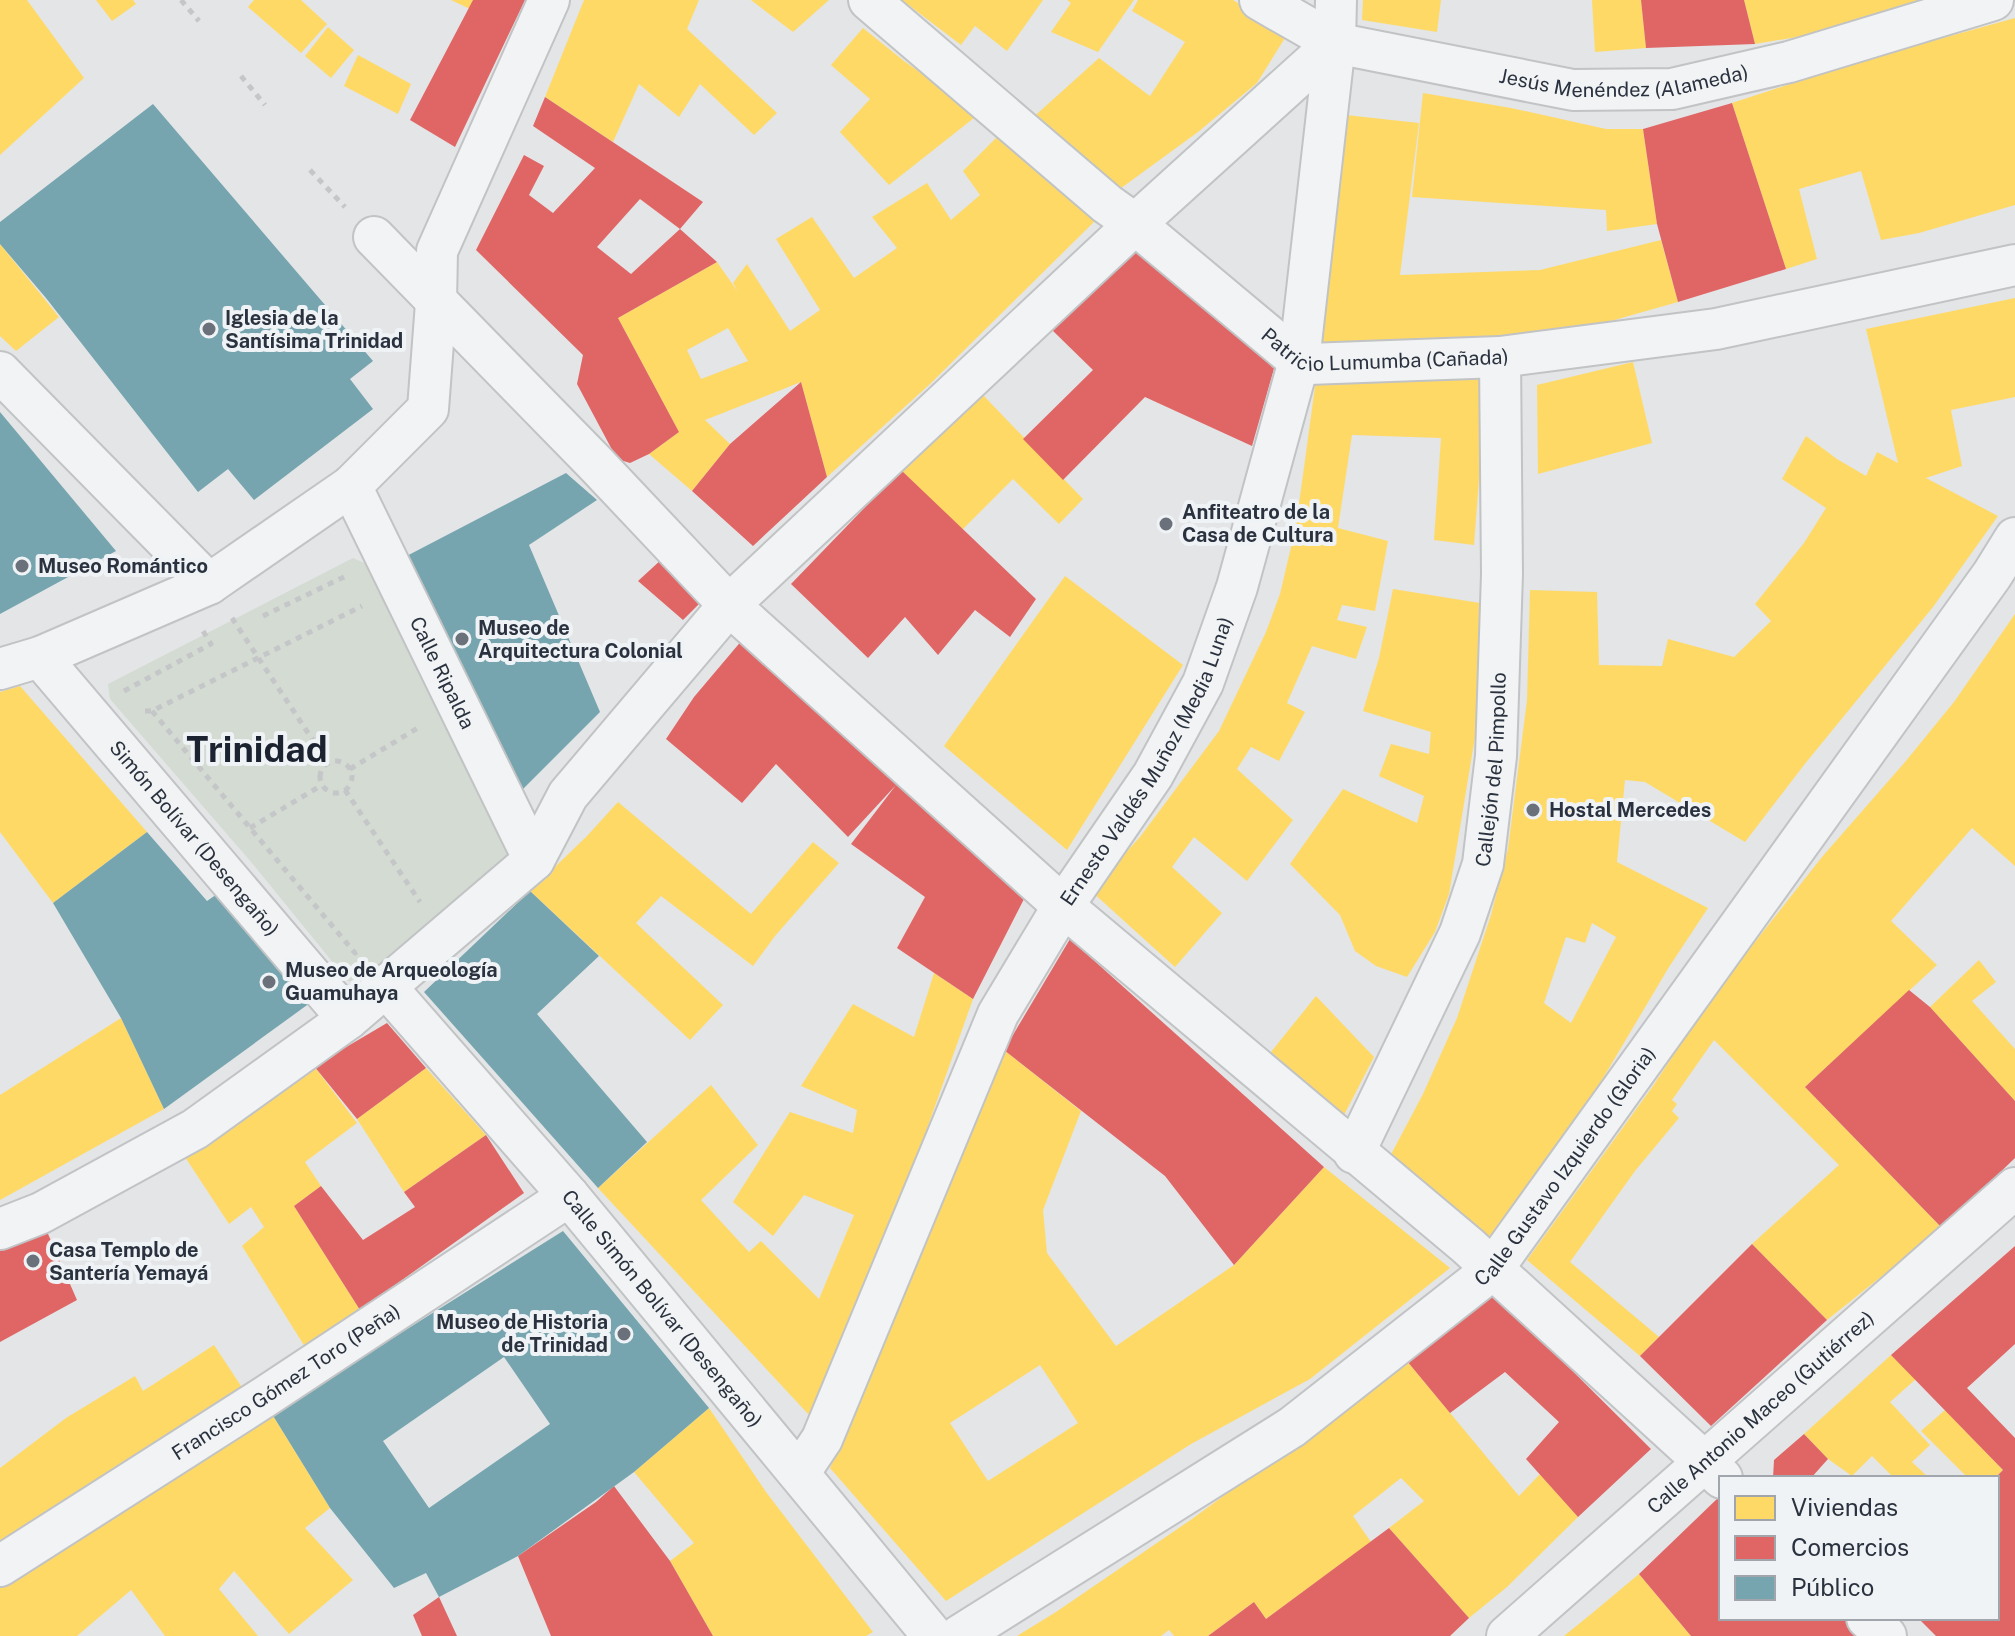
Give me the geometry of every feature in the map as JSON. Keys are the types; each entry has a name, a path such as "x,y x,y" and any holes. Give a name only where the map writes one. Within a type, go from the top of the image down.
{"street":[{"path":"0,669 40,657 196,590 351,486 428,409 437,251 549,0"},
{"name":"Patricio Lumumba (Cañada)","path":"869,0 1107,204 1299,361 1308,364 1500,357 1716,329 2015,265"},
{"name":"Jesús Menéndez (Alameda)","path":"1260,0 1335,43 1573,90 1672,89 1789,62 1993,0"},
{"name":"Ernesto Valdés Muñoz (Media Luna)","path":"800,1472 822,1439 998,1014 1063,906 1153,775 1203,683 1237,587 1299,361 1335,43 1336,0"},
{"path":"0,1229 41,1213 195,1129 348,1019 534,860 568,795 729,605 1135,224 1335,43"},
{"path":"374,237 729,605 1063,906 1468,1246 1713,1470"},
{"name":"Callejón del Pimpollo","path":"1354,1153 1460,933 1483,864 1496,756 1498,710 1502,574 1500,357"},
{"path":"0,372 196,590"},
{"name":"Calle Ripalda","path":"351,486 534,860"},
{"name":"Calle Gustavo Izquierdo (Gloria)","path":"959,1636 1292,1427 1492,1270 1992,575 2015,538"},
{"name":"Simón Bolívar (Desengaño)","path":"40,657 348,1019"},
{"name":"Calle Simón Bolívar (Desengaño)","path":"386,987 569,1196 933,1636"},
{"name":"Calle Antonio Maceo (Gutiérrez)","path":"1507,1636 1713,1470 2015,1188"},
{"name":"Francisco Gómez Toro (Peña)","path":"0,1566 266,1396 569,1196"},
{"path":"1869,1620 1886,1636"}],"path":[{"path":"181,0 199,21"},
{"path":"241,76 265,105"},
{"path":"310,170 374,237"},
{"path":"263,616 359,569"},
{"path":"118,694 211,644 196,590"},
{"path":"366,944 355,953 152,711 363,605 369,619"},
{"path":"233,620 328,763"},
{"path":"417,712 424,725"},
{"path":"350,769 431,720"},
{"path":"338,761 350,769 352,777 345,790 335,793 322,785 320,775 328,763 338,761"},
{"path":"239,834 322,785"},
{"path":"345,790 424,908"},
{"path":"408,909 429,891"}],"shaded area":[{"path":"353,558 369,565 511,839 509,856 366,983 348,981 252,863 110,699 108,684"}],"building: Viviendas":[{"path":"0,0 27,0 84,78 0,155"},
{"path":"96,0 133,0 136,4 112,21"},
{"path":"254,0 301,0 327,24 301,53 248,7"},
{"path":"451,0 473,0 470,9"},
{"path":"584,0 699,0 687,29 777,113 754,135 700,84 679,117 639,84 613,142 545,97"},
{"path":"751,0 829,0 793,32"},
{"path":"902,0 1043,0 1007,51 975,26 961,45"},
{"path":"1067,0 1134,0 1098,52 1051,32 1071,3"},
{"path":"1138,0 1233,0 1288,33 1257,83 1198,132 1113,194 1028,122 1099,58 1150,96 1185,42 1132,11"},
{"path":"1363,0 1441,0 1437,32 1362,20"},
{"path":"1592,0 1641,0 1646,48 1595,52"},
{"path":"1744,0 1937,0 1857,27 1755,44"},
{"path":"2015,18 2015,205 1919,233 1881,240 1861,171 1799,189 1817,259 1786,269 1732,103 1860,61"},
{"path":"328,27 354,50 331,78 305,56"},
{"path":"863,28 979,114 889,185 840,132 870,99 831,65"},
{"path":"358,55 411,84 398,114 344,86"},
{"path":"1423,93 1606,129 1643,129 1657,224 1607,231 1606,210 1412,197"},
{"path":"1346,115 1419,123 1400,275 1540,270 1661,240 1678,302 1544,340 1413,347 1321,343"},
{"path":"1002,132 1096,220 930,384 827,477 801,382 705,420 730,444 692,491 649,454 679,432 618,318 717,262 738,292 733,283 747,264 790,331 820,310 776,239 812,217 854,278 897,248 872,217 927,183 951,220 980,195 963,171","holes":["728,328 748,361 701,379 687,350"]},
{"path":"0,244 59,317 16,351 0,336"},
{"path":"2015,298 2015,397 1951,410 1962,466 1926,478 1998,516 1933,607 1745,842 1645,782 1625,780 1617,862 1708,908 1590,1100 1490,1245 1387,1162 1423,1094 1457,1018 1491,915 1508,849 1527,700 1530,590 1597,592 1599,665 1662,666 1668,639 1734,657 1771,621 1755,604 1804,543 1826,508 1782,479 1806,436 1866,476 1877,452 1898,463 1866,329","holes":["1592,923 1616,937 1571,1023 1544,1003 1566,937 1585,943"]},
{"path":"1633,362 1652,443 1538,474 1537,385"},
{"path":"1317,372 1484,373 1474,545 1434,540 1441,438 1352,435 1338,528 1388,541 1375,611 1342,605 1337,620 1367,627 1356,659 1312,646 1287,703 1305,712 1279,761 1251,747 1237,769 1293,820 1247,881 1194,837 1172,867 1222,913 1175,967 1091,891 1140,837 1219,731 1266,632 1280,594 1296,526"},
{"path":"982,394 1083,499 1059,524 1013,479 962,530 901,470"},
{"path":"1065,576 1183,665 1067,850 944,746"},
{"path":"1393,589 1486,604 1475,737 1449,894 1435,932 1407,977 1376,966 1355,951 1340,915 1290,864 1343,789 1417,823 1424,796 1379,776 1391,744 1429,754 1431,732 1363,711 1379,658"},
{"path":"2015,614 2015,866 1972,828 1891,921 1937,965 1805,1087 1942,1228 1827,1320 1752,1244 1839,1165 1714,1040 1672,1100 1677,1104 1672,1111 1679,1118 1635,1171 1570,1262 1659,1337 1640,1356 1527,1260 1653,1086 1713,995 1822,857 1954,702"},
{"path":"20,686 147,832 53,903 0,832 0,692"},
{"path":"618,802 751,914 813,842 839,863 753,966 661,896 636,923 723,1005 690,1040 530,891"},
{"path":"1979,960 1996,982 1972,1001 2015,1049 2015,1101 1930,1007"},
{"path":"934,973 973,999 918,1154 849,1329 810,1416 598,1188 711,1085 758,1145 701,1200 749,1252 761,1241 819,1299 854,1215 804,1195 773,1236 733,1202 790,1112 853,1133 857,1110 801,1086 853,1004 914,1037"},
{"path":"1316,996 1374,1057 1344,1115 1271,1052"},
{"path":"121,1018 164,1109 0,1200 0,1095"},
{"path":"1004,1050 1081,1111 1043,1210 1047,1253 1116,1346 1234,1265 1324,1167 1450,1268 1310,1379 1191,1444 946,1601 830,1468 943,1183","holes":["1040,1365 1078,1423 988,1481 950,1423"]},
{"path":"314,1066 357,1123 305,1162 321,1186 294,1206 360,1310 305,1347 242,1246 264,1227 251,1207 229,1224 183,1154"},
{"path":"426,1068 486,1135 404,1192 357,1119"},
{"path":"214,1345 243,1389 0,1544 0,1468 66,1418 135,1376 143,1391"},
{"path":"1891,1355 1916,1379 1890,1402 1930,1445 1912,1462 1927,1476 1892,1476 1872,1456 1852,1476 1828,1459 1804,1434"},
{"path":"1407,1361 1519,1496 1540,1474 1578,1517 1507,1587 1469,1618 1389,1528 1424,1501 1401,1478 1353,1516 1371,1542 1266,1619 1254,1602 1208,1636 1174,1636 1169,1630 1161,1636 1017,1636 1192,1519"},
{"path":"709,1408 766,1492 873,1632 866,1636 713,1636 670,1561 694,1543 634,1472"},
{"path":"1945,1410 2003,1470 1997,1476 1966,1476 1921,1431"},
{"path":"272,1414 330,1508 305,1528 353,1580 289,1634 234,1571 219,1589 258,1636 165,1636 131,1590 77,1636 0,1636 0,1588"},
{"path":"1639,1574 1691,1636 1564,1636 1596,1610"}],"building: Comercios":[{"path":"473,0 525,0 455,147 410,120"},
{"path":"1641,0 1744,0 1755,44 1646,48"},
{"path":"545,97 703,202 680,229 717,262 618,318 679,432 649,454 630,463 617,459 577,384 583,355 476,250 524,155 544,166 529,195 553,213 595,168 533,126","holes":["640,199 680,229 631,274 597,247"]},
{"path":"1732,103 1786,269 1678,302 1657,224 1643,129"},
{"path":"1141,241 1277,358 1252,446 1145,397 1063,480 1023,439 1093,370 1051,329"},
{"path":"801,382 827,477 753,546 692,491 730,444"},
{"path":"901,470 1036,599 1010,637 975,610 938,655 905,617 868,658 791,584"},
{"path":"662,559 706,597 683,620 638,581"},
{"path":"743,639 1025,897 973,999 897,948 925,897 851,844 896,785 848,837 776,764 742,803 666,739 694,697"},
{"path":"1070,939 1324,1167 1234,1265 1165,1176 1004,1050"},
{"path":"1909,990 1930,1007 2015,1101 2015,1158 1942,1228 1805,1087"},
{"path":"387,1023 426,1068 357,1119 314,1066"},
{"path":"486,1135 524,1193 360,1310 294,1206 321,1186 363,1240 415,1207 404,1192"},
{"path":"45,1227 77,1300 0,1342 0,1247"},
{"path":"1752,1244 1827,1320 1711,1426 1640,1356"},
{"path":"2015,1246 2015,1344 1967,1388 2015,1438 2015,1636 1936,1636 1920,1620 1999,1620 1997,1476 2003,1470 1891,1355"},
{"path":"1495,1294 1651,1449 1578,1517 1526,1459 1559,1422 1505,1372 1450,1413 1407,1361"},
{"path":"1804,1434 1828,1459 1813,1476 1773,1476 1774,1460"},
{"path":"614,1486 670,1561 713,1636 551,1636 518,1556"},
{"path":"1719,1497 1719,1620 1852,1620 1869,1636 1691,1636 1639,1574"},
{"path":"1389,1528 1469,1618 1450,1636 1208,1636 1254,1602 1266,1619"},
{"path":"439,1597 457,1636 422,1636 413,1615"}],"building: Público":[{"name":"Iglesia de la Santísima Trinidad","path":"153,104 373,361 350,379 373,409 254,500 228,469 198,492 0,244 0,222"},
{"path":"0,412 116,551 0,614"},
{"path":"566,473 597,500 529,545 600,712 517,795 399,560"},
{"path":"147,832 207,901 220,892 314,1000 164,1109 121,1018 53,903"},
{"path":"530,891 599,956 537,1014 647,1142 598,1188 424,992"},
{"path":"563,1231 709,1408 634,1472 518,1556 439,1597 426,1573 394,1588 330,1508 272,1414","holes":["504,1357 550,1424 429,1508 383,1441"]}],"place":[{"name":"Iglesia de la Santísima Trinidad","path":"209,329"},
{"name":"Anfiteatro de la Casa de Cultura","path":"1166,524"},
{"name":"Museo Romántico","path":"22,566"},
{"name":"Museo de Arquitectura Colonial","path":"462,639"},
{"name":"Hostal Mercedes","path":"1533,810"},
{"name":"Museo de Arqueología Guamuhaya","path":"269,982"},
{"name":"Casa Templo de Santería Yemayá","path":"33,1261"},
{"name":"Museo de Historia de Trinidad","path":"624,1334"}],"district":[{"name":"Trinidad","path":"257,749"}]}
